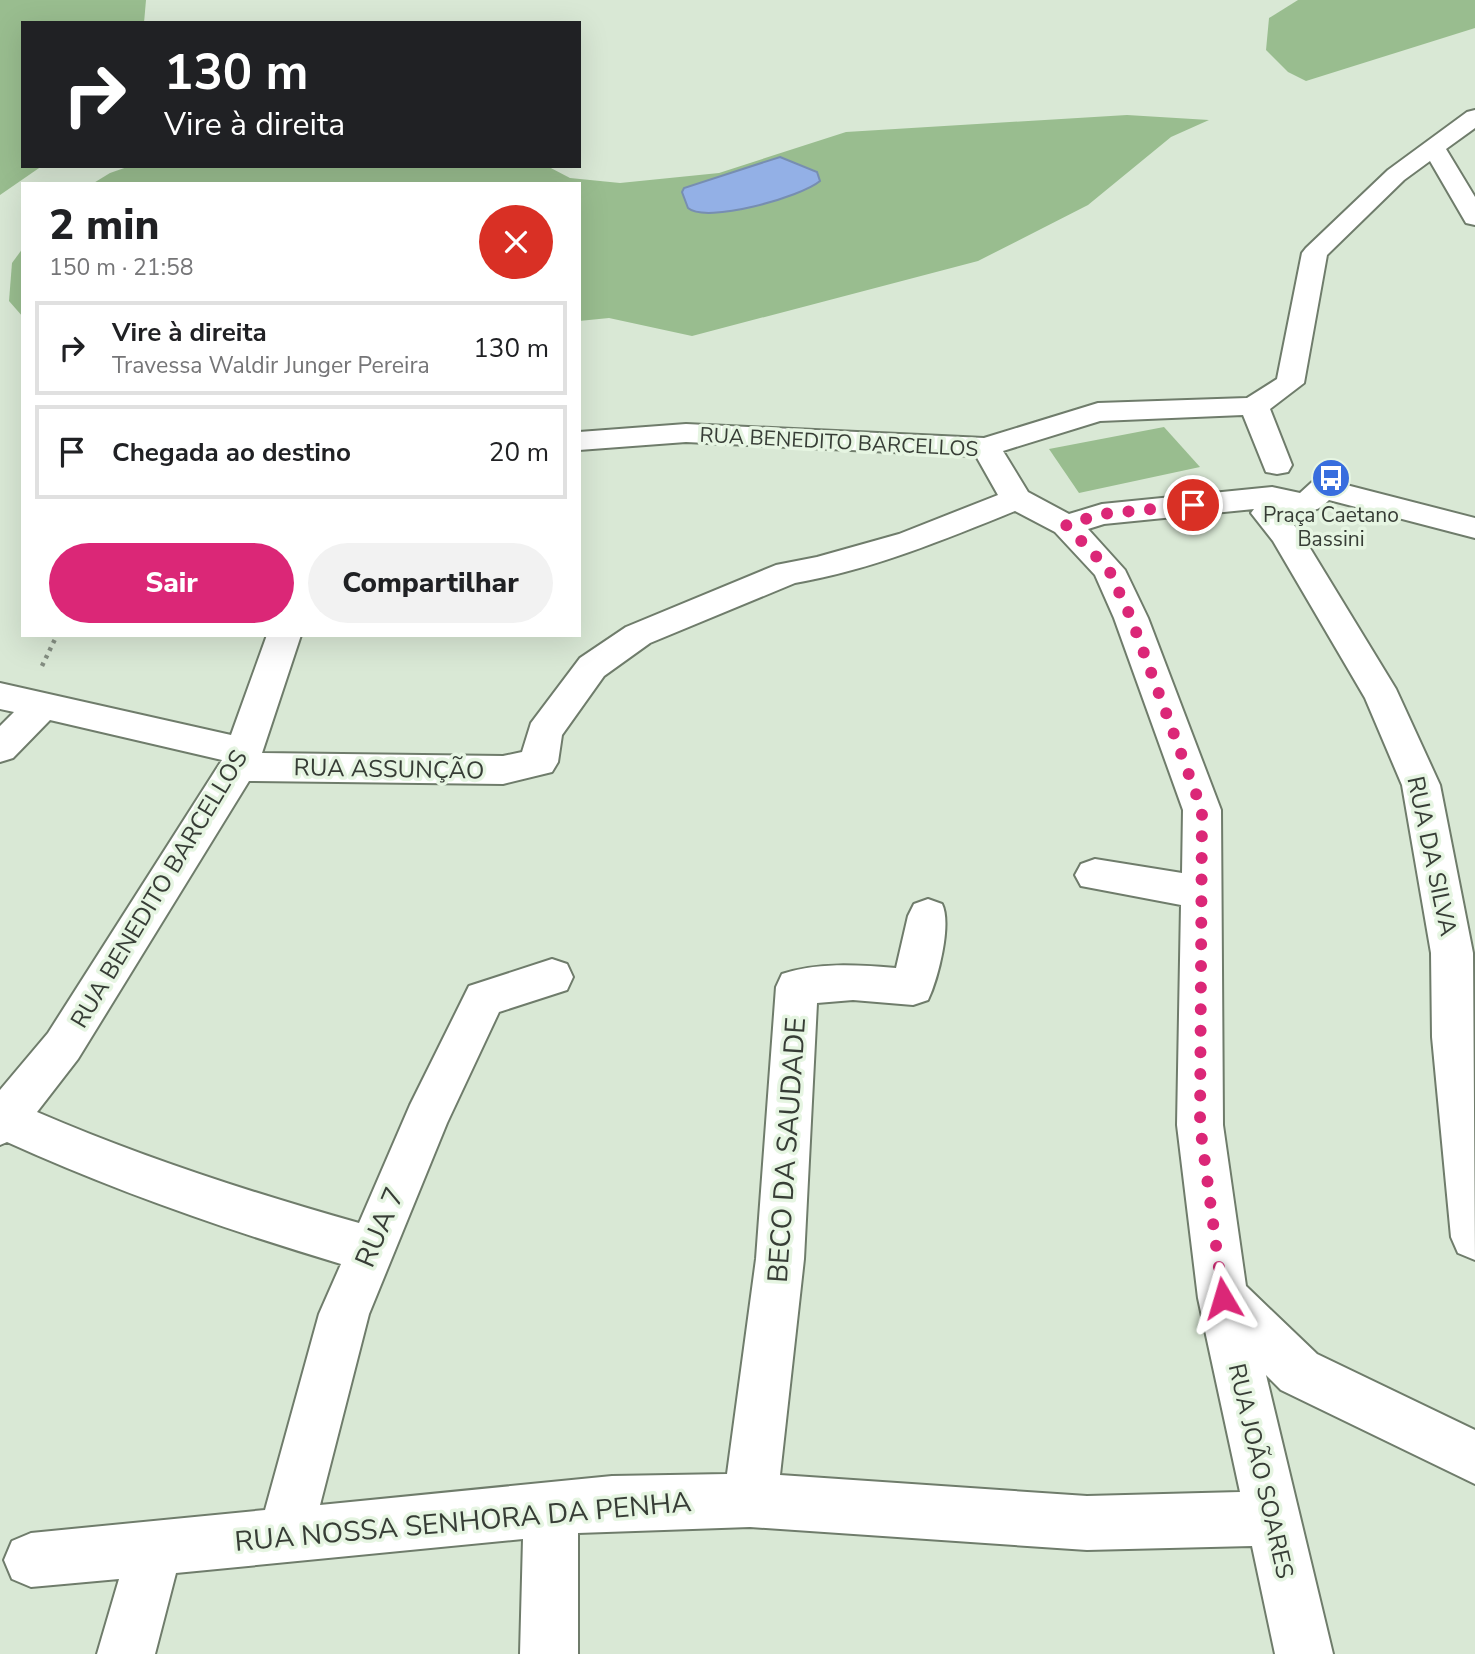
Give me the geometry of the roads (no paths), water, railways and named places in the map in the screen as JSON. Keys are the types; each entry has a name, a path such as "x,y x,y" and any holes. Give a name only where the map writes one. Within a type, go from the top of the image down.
{"street":[{"path":"986,447 1098,412 1254,406 1290,383 1315,253 1396,174 1475,117"},
{"path":"1433,147 1475,218"},
{"path":"1254,406 1276,465"},
{"name":"RUA BENEDITO BARCELLOS","path":"581,441 686,433 986,447 1016,499"},
{"path":"1274,503 1257,479 1276,465 1312,473 1323,489 1475,528"},
{"path":"1016,499 1084,520 1214,529 1274,503 1307,504 1323,489"},
{"name":"RUA ASSUNÇÃO","path":"0,696 44,705 241,760 503,770 539,762 544,732 592,667 638,635 788,573 819,568 910,541 1016,499"},
{"name":"RUA DA SILVA","path":"1274,503 1286,535 1383,698 1421,785 1452,953 1454,1037 1475,1237"},
{"name":"RUA JOÃO SOARES","path":"1084,520 1131,618 1202,810 1200,1125 1223,1298 1304,1654"},
{"name":"RUA BENEDITO BARCELLOS","path":"2,1121 63,1046 241,760 283,637"},
{"path":"0,748 44,705"},
{"path":"1096,875 1201,892"},
{"name":"BECO DA SAUDADE","path":"751,1500 780,1259 797,987 853,982 914,987 928,916"},
{"name":"RUA 7","path":"285,1534 344,1314 369,1249 484,999 551,977"},
{"path":"2,1121 101,1163 180,1188 238,1211 369,1249"},
{"path":"1223,1298 1299,1371 1475,1458"},
{"name":"RUA NOSSA SENHORA DA PENHA","path":"32,1560 612,1503 751,1500 1087,1523 1272,1518"},
{"path":"549,1654 551,1508"},
{"path":"126,1654 156,1547"}],"water":[{"path":"780,157 817,172 820,181 775,201 733,211 698,212 688,208 682,192 684,188"}],"place":[{"name":"Praça Caetano Bassini","path":"1331,478"}]}
